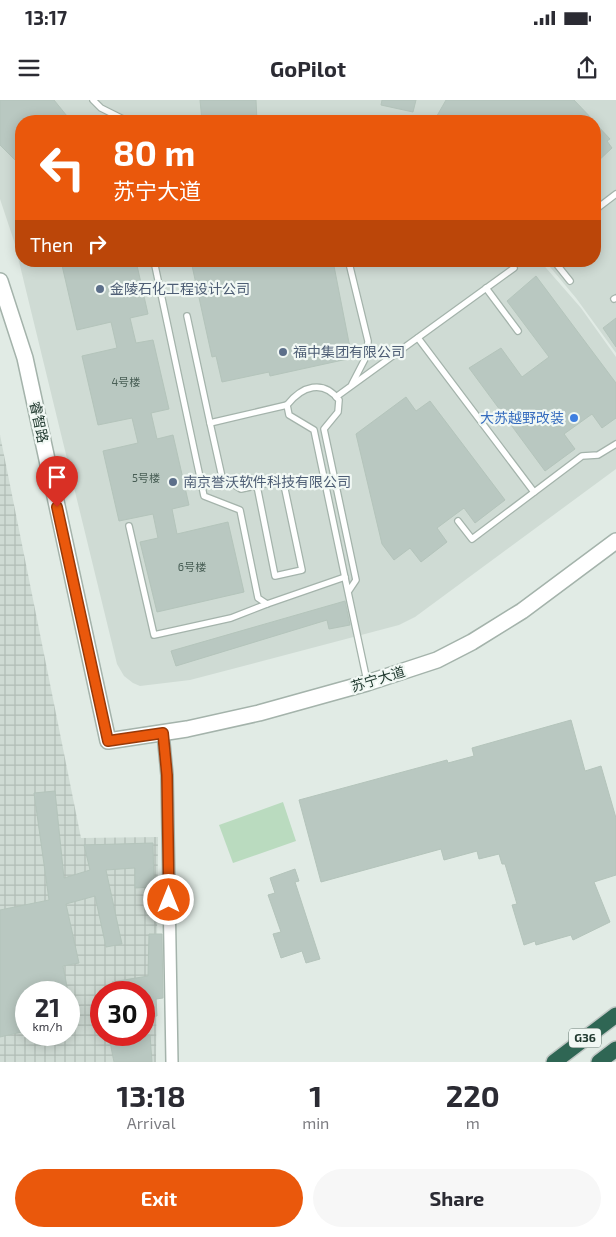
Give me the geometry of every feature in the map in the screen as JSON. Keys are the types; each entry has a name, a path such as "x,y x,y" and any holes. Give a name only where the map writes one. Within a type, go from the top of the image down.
{"highway":[{"name":"G36","path":"554,1062 616,1015"},
{"name":"G36","path":"599,1062 616,1049"}],"street":[{"name":"睿智路","path":"0,281 25,358 108,741"},
{"name":"苏宁大道","path":"108,741 163,733 259,713 367,683 436,660 472,642 522,611 616,541"},
{"path":"163,733 167,775 172,1062"}],"lane":[{"path":"93,100 102,108 115,115"},
{"path":"601,206 616,195"},
{"path":"155,267 204,496 240,510 258,598 268,604"},
{"path":"350,267 368,341 367,355 351,386"},
{"path":"559,267 570,281"},
{"path":"336,396 514,268"},
{"path":"486,288 518,331"},
{"path":"187,316 222,477 241,488 283,480 302,570 275,576 257,486"},
{"path":"418,338 534,492"},
{"path":"348,592 356,580 324,429 338,412 339,400 331,389 321,387 295,395 288,405 289,415 314,430 367,683"},
{"path":"210,423 288,405"},
{"path":"458,521 472,539 582,456 598,455 616,444"},
{"path":"129,526 154,635 231,618 345,578"}],"shaded area":[{"path":"0,100 88,100 109,115 15,115 15,245 0,199"},
{"path":"90,100 616,100 616,353 576,298 550,267 601,267 601,115 110,115 99,109"},
{"path":"20,267 545,267 581,308 616,357 616,469 415,617 399,625 190,680 140,686 124,676 117,664"},
{"path":"0,435 81,838 158,837 156,1062 0,1062"}],"green space":[{"path":"283,802 296,841 233,863 219,825"}],"building":[{"path":"0,100 54,100 66,115 15,115 15,160 0,145"},
{"path":"200,100 256,100 257,115 201,115"},
{"path":"382,100 416,100 413,112 381,105"},
{"path":"446,100 574,100 588,115 437,115"},
{"path":"601,129 610,139 607,141 612,148 601,158"},
{"path":"62,267 137,267 148,314 130,318 136,343 153,340 169,409 151,413 157,439 173,435 189,505 172,509 177,534 228,522 244,592 157,612 140,542 158,538 153,514 119,521 103,451 138,443 132,418 98,425 82,356 117,348 111,322 77,330"},
{"path":"192,267 334,267 352,358 270,376 269,372 222,382 216,356 212,357"},
{"path":"536,276 616,383 616,418 602,428 592,414 564,434 575,449 545,471 469,368 501,348 522,377 549,357 507,301"},
{"path":"616,318 616,347 603,328"},
{"path":"406,397 416,411 430,401 505,500 475,523 464,508 437,528 447,542 421,562 410,548 394,560 382,544 356,434"},
{"path":"345,601 350,625 329,629 327,620 176,666 171,651"},
{"path":"571,720 585,771 601,766 616,818 616,875 594,882 610,922 573,940 571,935 536,945 535,941 524,945 512,905 517,904 505,864 502,864 499,854 479,859 477,851 444,860 441,849 321,882 299,800 447,760 448,763 474,756 472,748"},
{"path":"55,791 64,878 90,870 84,845 153,843 154,887 135,888 135,868 106,870 122,944 106,947 95,896 66,904 79,963 63,966 66,981 15,981 15,1034 0,1037 0,910 49,900 34,793"},
{"path":"295,869 299,881 295,882 320,959 306,963 302,951 281,958 273,934 281,932 268,895 275,893 270,878"},
{"path":"149,934 162,934 163,998 156,999 157,1016 155,1016 155,981 118,981 148,976"},
{"path":"111,1046 151,1046 152,1062 114,1062"}],"place":[{"name":"金陵石化工程设计公司","path":"100,289"},
{"name":"福中集团有限公司","path":"283,352"},
{"name":"大苏越野改装","path":"574,418"},
{"name":"南京誉沃软件科技有限公司","path":"173,482"}],"route":[{"path":"57,507 108,741 163,733 167,775 169,900"}]}
